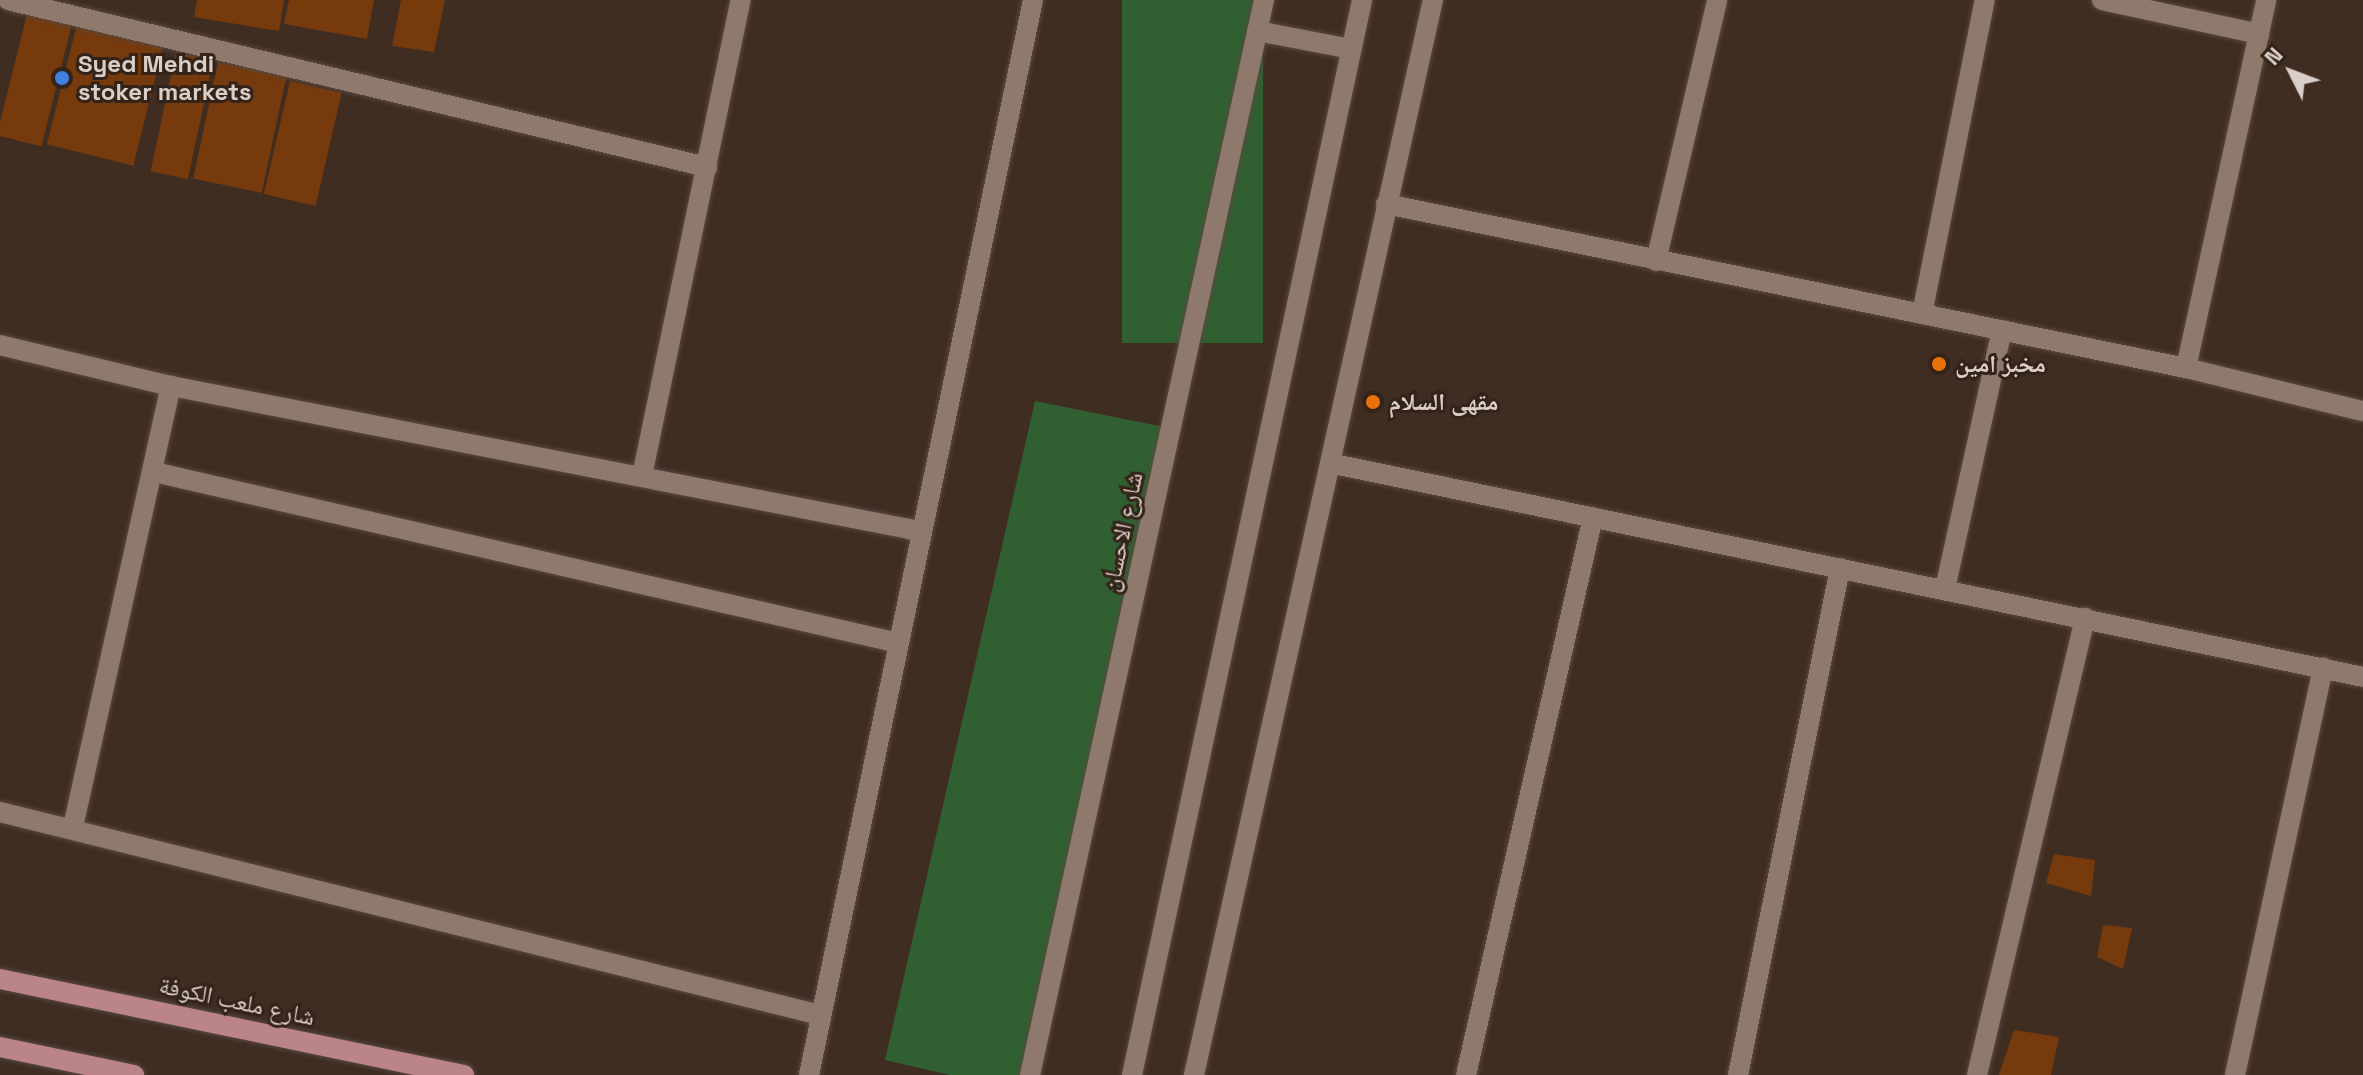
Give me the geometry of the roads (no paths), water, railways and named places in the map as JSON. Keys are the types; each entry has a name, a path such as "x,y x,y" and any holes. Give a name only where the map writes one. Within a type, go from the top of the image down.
{"main road":[{"name":"شارع ملعب الكوفة","path":"0,979 464,1075"},
{"path":"0,1047 134,1075"}],"street":[{"path":"8,0 707,167"},
{"path":"642,476 741,0"},
{"path":"809,1075 1033,0"},
{"name":"شارع الاحسان","path":"1030,1075 1264,0"},
{"path":"1132,1075 1362,0"},
{"path":"1194,1075 1334,464 1386,204 1433,0"},
{"path":"1656,261 1717,0"},
{"path":"1922,314 1985,0"},
{"path":"2102,0 2259,34"},
{"path":"2186,368 2266,0"},
{"path":"1257,31 1351,49"},
{"path":"1386,204 2186,368 2363,411"},
{"path":"1945,589 2002,330"},
{"path":"0,345 171,386 920,531"},
{"path":"73,827 171,386"},
{"path":"1334,464 2363,677"},
{"path":"154,472 898,643"},
{"path":"1466,1075 1593,517"},
{"path":"1738,1075 1840,568"},
{"path":"1977,1075 2085,618"},
{"path":"2235,1075 2323,667"},
{"path":"0,812 73,827 820,1015"}],"place":[{"name":"Syed Mehdi stoker markets","path":"62,78"},
{"name":"مخبز امين","path":"1939,364"},
{"name":"مقهى السلام","path":"1373,402"}]}
